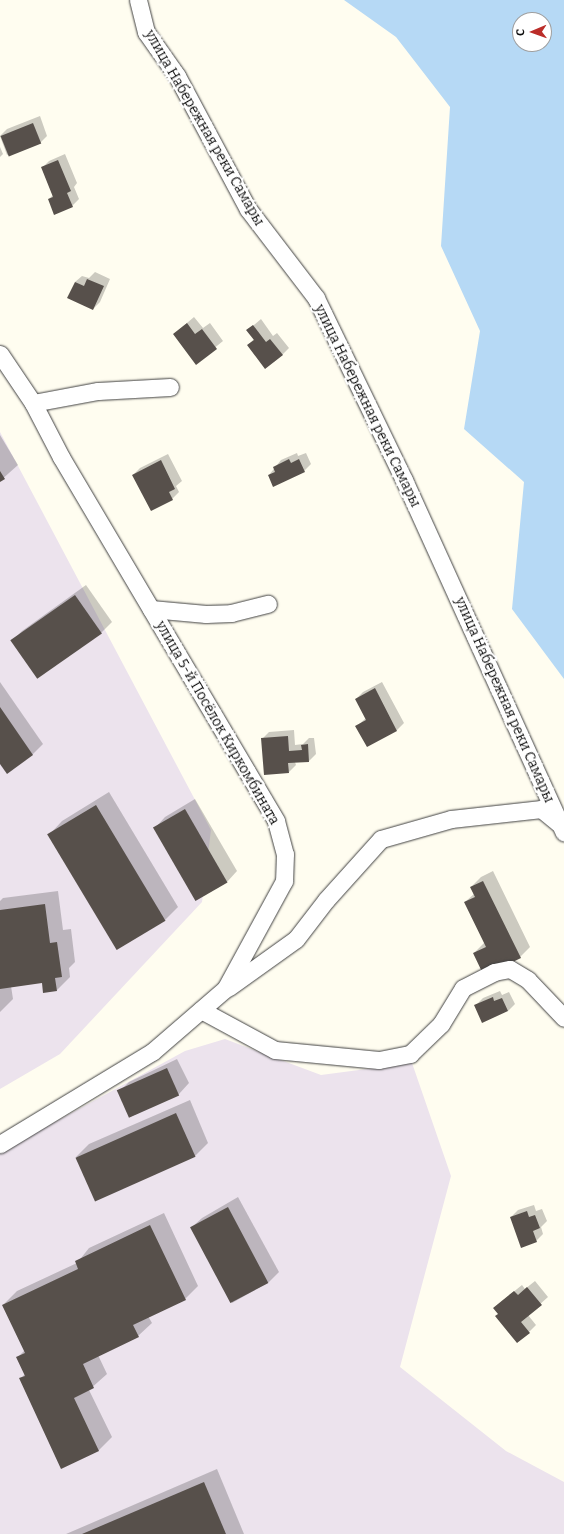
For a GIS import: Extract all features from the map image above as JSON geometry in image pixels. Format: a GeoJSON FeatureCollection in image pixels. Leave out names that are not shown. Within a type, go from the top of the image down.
{"type":"FeatureCollection","features":[{"type":"Feature","properties":{"kind":"street","name":"улица Набережная реки Самары"},"geometry":{"type":"LineString","coordinates":[[138,0],[146,32],[177,76],[248,209],[316,298],[404,480],[562,829]]}},
{"type":"Feature","properties":{"kind":"street","name":"улица 5-й Посёлок Киркомбината"},"geometry":{"type":"LineString","coordinates":[[0,354],[33,403],[61,457],[276,821],[285,854],[284,881],[225,989],[152,1052],[0,1144]]}},
{"type":"Feature","properties":{"kind":"street"},"geometry":{"type":"LineString","coordinates":[[33,403],[98,390],[170,387]]}},
{"type":"Feature","properties":{"kind":"street"},"geometry":{"type":"LineString","coordinates":[[151,609],[206,614],[231,613],[268,604]]}},
{"type":"Feature","properties":{"kind":"street"},"geometry":{"type":"LineString","coordinates":[[225,989],[296,939],[326,900],[381,839],[451,819],[540,809],[562,829]]}},
{"type":"Feature","properties":{"kind":"street"},"geometry":{"type":"LineString","coordinates":[[201,1010],[274,1050],[379,1060],[410,1054],[441,1024],[463,988],[494,972],[510,969],[528,980],[564,1018]]}},
{"type":"Feature","properties":{"kind":"shaded area"},"geometry":{"type":"Polygon","coordinates":[[[0,432],[211,830],[202,902],[60,1054],[0,1089],[0,432]]]}},
{"type":"Feature","properties":{"kind":"shaded area"},"geometry":{"type":"Polygon","coordinates":[[[225,1039],[321,1075],[412,1063],[451,1176],[400,1367],[506,1451],[564,1482],[564,1534],[0,1534],[0,1152],[185,1051],[225,1039]]]}},
{"type":"Feature","properties":{"kind":"water"},"geometry":{"type":"Polygon","coordinates":[[[344,0],[564,0],[564,679],[512,609],[524,482],[464,429],[480,331],[441,246],[450,107],[396,37],[344,0]]]}},
{"type":"Feature","properties":{"kind":"building"},"geometry":{"type":"Polygon","coordinates":[[[33,123],[41,143],[9,157],[1,136],[33,123]]]}},
{"type":"Feature","properties":{"kind":"building"},"geometry":{"type":"Polygon","coordinates":[[[58,160],[71,191],[67,193],[73,207],[54,215],[48,199],[53,197],[41,167],[58,160]]]}},
{"type":"Feature","properties":{"kind":"building"},"geometry":{"type":"Polygon","coordinates":[[[87,279],[104,286],[93,310],[67,298],[75,282],[84,286],[87,279]]]}},
{"type":"Feature","properties":{"kind":"building"},"geometry":{"type":"Polygon","coordinates":[[[187,323],[195,334],[202,329],[217,349],[196,365],[173,334],[187,323]]]}},
{"type":"Feature","properties":{"kind":"building"},"geometry":{"type":"Polygon","coordinates":[[[253,325],[266,342],[270,339],[283,355],[265,369],[247,345],[254,340],[246,330],[253,325]]]}},
{"type":"Feature","properties":{"kind":"building"},"geometry":{"type":"Polygon","coordinates":[[[289,459],[291,463],[299,459],[305,472],[273,487],[268,475],[275,472],[273,467],[289,459]]]}},
{"type":"Feature","properties":{"kind":"building"},"geometry":{"type":"Polygon","coordinates":[[[161,460],[175,489],[169,492],[173,500],[151,511],[132,475],[161,460]]]}},
{"type":"Feature","properties":{"kind":"building"},"geometry":{"type":"Polygon","coordinates":[[[0,471],[5,479],[0,482],[0,471]]]}},
{"type":"Feature","properties":{"kind":"building"},"geometry":{"type":"Polygon","coordinates":[[[75,595],[102,634],[37,679],[10,640],[75,595]]]}},
{"type":"Feature","properties":{"kind":"building"},"geometry":{"type":"Polygon","coordinates":[[[375,688],[397,731],[367,747],[355,726],[366,720],[355,699],[375,688]]]}},
{"type":"Feature","properties":{"kind":"building"},"geometry":{"type":"Polygon","coordinates":[[[0,707],[33,755],[7,774],[0,764],[0,707]]]}},
{"type":"Feature","properties":{"kind":"building"},"geometry":{"type":"Polygon","coordinates":[[[288,736],[289,751],[302,750],[301,745],[308,744],[309,762],[288,763],[289,773],[264,775],[261,738],[288,736]]]}},
{"type":"Feature","properties":{"kind":"building"},"geometry":{"type":"Polygon","coordinates":[[[96,805],[166,921],[117,950],[47,834],[96,805]]]}},
{"type":"Feature","properties":{"kind":"building"},"geometry":{"type":"Polygon","coordinates":[[[185,809],[228,883],[195,901],[153,828],[185,809]]]}},
{"type":"Feature","properties":{"kind":"building"},"geometry":{"type":"Polygon","coordinates":[[[483,881],[521,958],[484,976],[473,953],[486,947],[464,902],[475,897],[470,887],[483,881]]]}},
{"type":"Feature","properties":{"kind":"building"},"geometry":{"type":"Polygon","coordinates":[[[45,904],[50,943],[57,942],[62,977],[55,978],[57,991],[43,993],[42,983],[0,989],[0,910],[45,904]]]}},
{"type":"Feature","properties":{"kind":"building"},"geometry":{"type":"Polygon","coordinates":[[[493,997],[494,1001],[502,998],[508,1011],[482,1023],[474,1005],[493,997]]]}},
{"type":"Feature","properties":{"kind":"building"},"geometry":{"type":"Polygon","coordinates":[[[167,1068],[179,1095],[129,1118],[117,1090],[167,1068]]]}},
{"type":"Feature","properties":{"kind":"building"},"geometry":{"type":"Polygon","coordinates":[[[176,1113],[196,1157],[95,1202],[76,1158],[176,1113]]]}},
{"type":"Feature","properties":{"kind":"building"},"geometry":{"type":"Polygon","coordinates":[[[228,1207],[268,1283],[230,1303],[190,1227],[228,1207]]]}},
{"type":"Feature","properties":{"kind":"building"},"geometry":{"type":"Polygon","coordinates":[[[527,1211],[529,1217],[535,1215],[540,1228],[533,1231],[537,1242],[521,1248],[510,1217],[527,1211]]]}},
{"type":"Feature","properties":{"kind":"building"},"geometry":{"type":"Polygon","coordinates":[[[150,1225],[186,1300],[133,1325],[139,1337],[83,1364],[94,1388],[74,1398],[99,1451],[61,1469],[19,1378],[25,1376],[16,1357],[25,1353],[2,1305],[78,1269],[75,1261],[150,1225]]]}},
{"type":"Feature","properties":{"kind":"building"},"geometry":{"type":"Polygon","coordinates":[[[527,1287],[542,1305],[521,1322],[530,1333],[517,1343],[495,1316],[498,1314],[493,1308],[514,1291],[518,1295],[527,1287]]]}},
{"type":"Feature","properties":{"kind":"building"},"geometry":{"type":"Polygon","coordinates":[[[204,1482],[226,1534],[82,1534],[204,1482]]]}}]}
